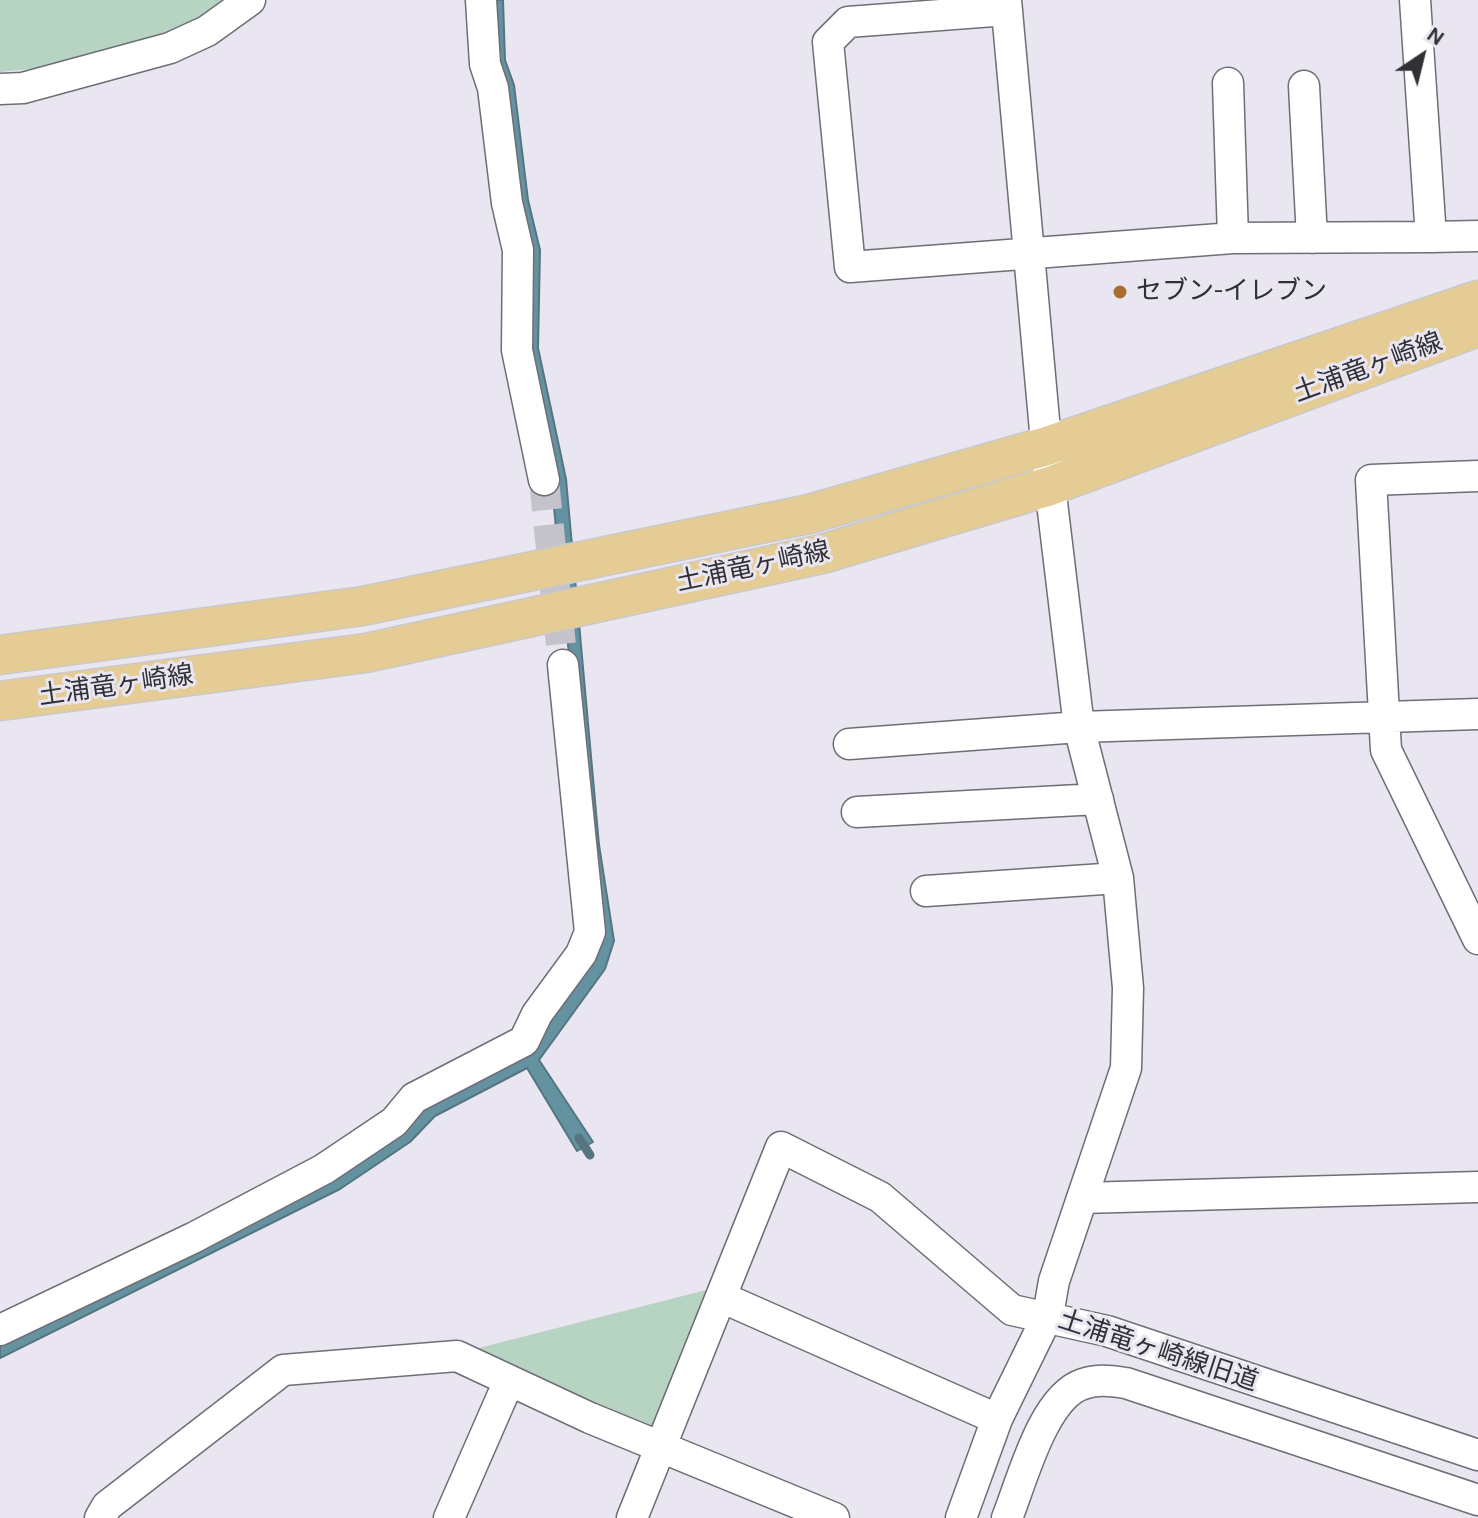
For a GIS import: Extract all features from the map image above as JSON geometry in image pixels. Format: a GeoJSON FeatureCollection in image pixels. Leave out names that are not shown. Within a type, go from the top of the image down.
{"type":"FeatureCollection","features":[{"type":"Feature","properties":{"kind":"main road","name":"土浦竜ヶ崎線"},"geometry":{"type":"LineString","coordinates":[[0,655],[363,606],[556,569],[809,514],[1047,446],[1478,300]]}},
{"type":"Feature","properties":{"kind":"main road","name":"土浦竜ヶ崎線"},"geometry":{"type":"LineString","coordinates":[[0,701],[366,653],[822,554],[1050,486],[1478,327]]}},
{"type":"Feature","properties":{"kind":"street"},"geometry":{"type":"LineString","coordinates":[[0,89],[23,88],[170,48],[207,31],[250,0]]}},
{"type":"Feature","properties":{"kind":"street"},"geometry":{"type":"LineString","coordinates":[[481,0],[485,64],[493,88],[507,203],[518,250],[517,350],[544,480]]}},
{"type":"Feature","properties":{"kind":"street"},"geometry":{"type":"LineString","coordinates":[[1415,0],[1431,237]]}},
{"type":"Feature","properties":{"kind":"street"},"geometry":{"type":"LineString","coordinates":[[632,1518],[781,1147],[880,1197],[1012,1310],[1048,1315],[1054,1281],[1126,1068],[1128,988],[1118,878],[1079,727],[1050,486],[1030,254],[1006,5],[848,22],[828,42],[850,267],[1030,254],[1233,238],[1478,236]]}},
{"type":"Feature","properties":{"kind":"street"},"geometry":{"type":"LineString","coordinates":[[1228,83],[1233,238]]}},
{"type":"Feature","properties":{"kind":"street"},"geometry":{"type":"LineString","coordinates":[[1304,86],[1312,238]]}},
{"type":"Feature","properties":{"kind":"street"},"geometry":{"type":"LineString","coordinates":[[1478,476],[1371,480],[1386,750],[1478,939]]}},
{"type":"Feature","properties":{"kind":"street"},"geometry":{"type":"LineString","coordinates":[[0,1330],[193,1238],[324,1169],[394,1122],[414,1098],[524,1041],[537,1014],[581,954],[590,932],[563,665]]}},
{"type":"Feature","properties":{"kind":"street"},"geometry":{"type":"LineString","coordinates":[[849,744],[1079,727],[1478,714]]}},
{"type":"Feature","properties":{"kind":"street"},"geometry":{"type":"LineString","coordinates":[[857,812],[1098,799]]}},
{"type":"Feature","properties":{"kind":"street"},"geometry":{"type":"LineString","coordinates":[[926,891],[1118,878]]}},
{"type":"Feature","properties":{"kind":"street"},"geometry":{"type":"LineString","coordinates":[[1082,1198],[1478,1187]]}},
{"type":"Feature","properties":{"kind":"street"},"geometry":{"type":"LineString","coordinates":[[721,1297],[997,1419]]}},
{"type":"Feature","properties":{"kind":"street","name":"土浦竜ヶ崎線旧道"},"geometry":{"type":"LineString","coordinates":[[961,1518],[997,1419],[1048,1315],[1107,1331],[1478,1455]]}},
{"type":"Feature","properties":{"kind":"street"},"geometry":{"type":"LineString","coordinates":[[114,1514],[283,1370],[457,1356],[508,1383],[834,1518]]}},
{"type":"Feature","properties":{"kind":"street"},"geometry":{"type":"LineString","coordinates":[[1007,1518],[1046,1420],[1062,1397],[1080,1384],[1101,1380],[1126,1383],[1478,1500]]}},
{"type":"Feature","properties":{"kind":"street"},"geometry":{"type":"LineString","coordinates":[[449,1518],[508,1383]]}},
{"type":"Feature","properties":{"kind":"green space"},"geometry":{"type":"Polygon","coordinates":[[[0,0],[226,0],[174,38],[90,63],[0,72],[0,0]]]}},
{"type":"Feature","properties":{"kind":"green space"},"geometry":{"type":"Polygon","coordinates":[[[706,1290],[655,1435],[463,1352],[706,1290]]]}},
{"type":"Feature","properties":{"kind":"water"},"geometry":{"type":"Polygon","coordinates":[[[488,0],[503,0],[505,60],[514,85],[528,200],[540,250],[538,348],[566,479],[599,845],[614,941],[605,969],[539,1060],[593,1142],[577,1151],[527,1068],[435,1116],[410,1142],[340,1189],[0,1358],[0,1339],[420,1105],[527,1050],[588,959],[570,664],[551,479],[525,349],[488,0]]]}},
{"type":"Feature","properties":{"kind":"waterway"},"geometry":{"type":"LineString","coordinates":[[579,1138],[590,1155]]}},
{"type":"Feature","properties":{"kind":"tunnel"},"geometry":{"type":"LineString","coordinates":[[544,480],[563,665]]}},
{"type":"Feature","properties":{"kind":"place","name":"セブン-イレブン"},"geometry":{"type":"Point","coordinates":[1120,292]}}]}
